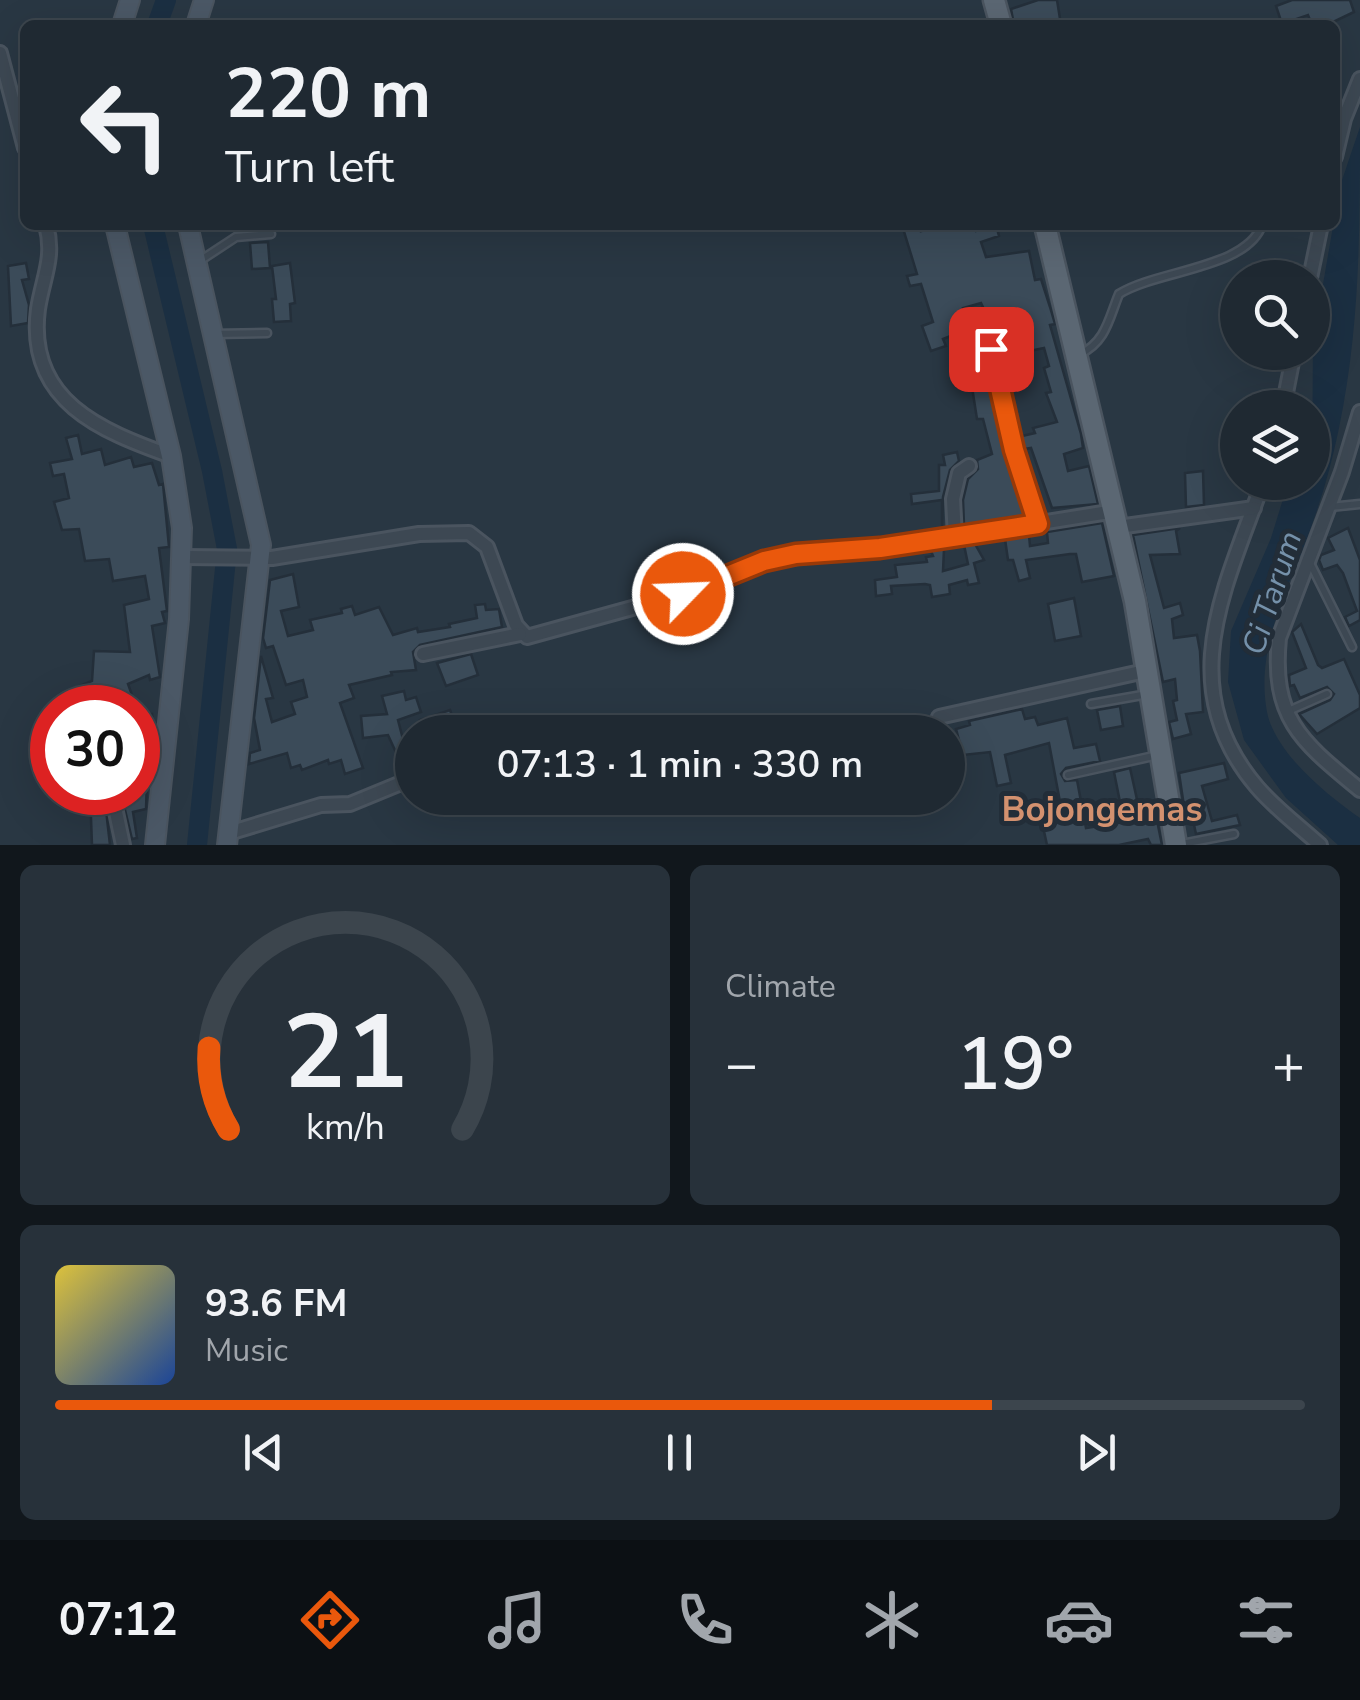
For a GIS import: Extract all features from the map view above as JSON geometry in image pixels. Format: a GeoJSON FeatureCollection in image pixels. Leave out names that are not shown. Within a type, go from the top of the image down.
{"type":"FeatureCollection","features":[{"type":"Feature","properties":{"kind":"main road"},"geometry":{"type":"LineString","coordinates":[[1046,230],[1117,519],[1176,845]]}},
{"type":"Feature","properties":{"kind":"street"},"geometry":{"type":"LineString","coordinates":[[0,53],[20,129]]}},
{"type":"Feature","properties":{"kind":"street"},"geometry":{"type":"LineString","coordinates":[[1340,136],[1360,79]]}},
{"type":"Feature","properties":{"kind":"street"},"geometry":{"type":"LineString","coordinates":[[47,230],[51,261],[38,308],[38,331],[46,368],[62,396],[85,420],[110,434],[171,456]]}},
{"type":"Feature","properties":{"kind":"street"},"geometry":{"type":"LineString","coordinates":[[115,230],[171,456],[188,556],[156,845]]}},
{"type":"Feature","properties":{"kind":"street"},"geometry":{"type":"LineString","coordinates":[[189,230],[252,495],[258,558],[228,839],[321,805],[350,804],[395,786]]}},
{"type":"Feature","properties":{"kind":"street"},"geometry":{"type":"LineString","coordinates":[[1314,260],[1320,230]]}},
{"type":"Feature","properties":{"kind":"street"},"geometry":{"type":"LineString","coordinates":[[982,323],[999,374],[1014,450],[1038,524]]}},
{"type":"Feature","properties":{"kind":"street"},"geometry":{"type":"LineString","coordinates":[[1360,412],[1279,638],[1276,666],[1285,712],[1298,734],[1360,790]]}},
{"type":"Feature","properties":{"kind":"street"},"geometry":{"type":"LineString","coordinates":[[956,537],[953,499],[959,473],[969,466]]}},
{"type":"Feature","properties":{"kind":"street"},"geometry":{"type":"LineString","coordinates":[[1257,500],[1211,638],[1216,712],[1224,734],[1258,789],[1320,845]]}},
{"type":"Feature","properties":{"kind":"street"},"geometry":{"type":"LineString","coordinates":[[423,654],[520,634],[540,636],[683,594],[764,561],[1038,524],[1254,508]]}},
{"type":"Feature","properties":{"kind":"street"},"geometry":{"type":"LineString","coordinates":[[188,556],[258,558],[419,534],[470,533],[487,548],[520,634]]}},
{"type":"Feature","properties":{"kind":"street"},"geometry":{"type":"LineString","coordinates":[[948,715],[1145,671]]}},
{"type":"Feature","properties":{"kind":"street"},"geometry":{"type":"LineString","coordinates":[[117,815],[123,845]]}},
{"type":"Feature","properties":{"kind":"lane"},"geometry":{"type":"LineString","coordinates":[[1075,356],[1095,346],[1107,328],[1119,294],[1144,281],[1237,252],[1254,240],[1259,230]]}},
{"type":"Feature","properties":{"kind":"lane"},"geometry":{"type":"LineString","coordinates":[[197,263],[236,236],[271,234]]}},
{"type":"Feature","properties":{"kind":"lane"},"geometry":{"type":"LineString","coordinates":[[213,334],[267,332]]}},
{"type":"Feature","properties":{"kind":"lane"},"geometry":{"type":"LineString","coordinates":[[1328,508],[1360,504]]}},
{"type":"Feature","properties":{"kind":"lane"},"geometry":{"type":"LineString","coordinates":[[1308,560],[1352,647]]}},
{"type":"Feature","properties":{"kind":"lane"},"geometry":{"type":"LineString","coordinates":[[1091,704],[1148,694]]}},
{"type":"Feature","properties":{"kind":"lane"},"geometry":{"type":"LineString","coordinates":[[1285,712],[1327,694]]}},
{"type":"Feature","properties":{"kind":"lane"},"geometry":{"type":"LineString","coordinates":[[1068,775],[1158,755]]}},
{"type":"Feature","properties":{"kind":"lane"},"geometry":{"type":"LineString","coordinates":[[1176,845],[1234,834]]}},
{"type":"Feature","properties":{"kind":"water"},"geometry":{"type":"Polygon","coordinates":[[[1360,127],[1357,278],[1351,352],[1330,465],[1330,390],[1313,390],[1313,370],[1330,370],[1327,260],[1332,230],[1340,230],[1340,186],[1360,127]]]}},
{"type":"Feature","properties":{"kind":"water","name":"Ci Tarum"},"geometry":{"type":"Polygon","coordinates":[[[1283,500],[1320,500],[1278,611],[1264,686],[1267,712],[1280,743],[1318,785],[1360,818],[1360,845],[1338,845],[1286,798],[1244,740],[1228,682],[1231,631],[1271,538],[1283,500]]]}},
{"type":"Feature","properties":{"kind":"building"},"geometry":{"type":"Polygon","coordinates":[[[1038,0],[1057,0],[1060,20],[1013,20],[1011,9],[1038,0]]]}},
{"type":"Feature","properties":{"kind":"building"},"geometry":{"type":"Polygon","coordinates":[[[1292,0],[1350,0],[1354,12],[1337,20],[1310,20],[1308,15],[1281,20],[1276,6],[1292,0]]]}},
{"type":"Feature","properties":{"kind":"building"},"geometry":{"type":"Polygon","coordinates":[[[904,230],[997,230],[999,236],[981,242],[986,257],[1029,251],[1035,280],[1041,279],[1055,324],[1050,325],[1081,434],[1083,448],[1064,454],[1068,471],[1089,466],[1098,504],[1052,508],[1031,448],[1024,449],[1022,436],[1035,433],[1033,428],[1057,422],[1046,393],[1051,392],[1044,368],[1049,366],[1044,348],[1025,352],[1029,366],[1017,369],[1013,342],[1020,341],[1016,322],[995,328],[998,339],[981,303],[963,308],[989,377],[1004,453],[1025,515],[964,525],[963,500],[968,479],[978,469],[977,460],[992,454],[983,419],[977,419],[972,387],[968,388],[965,374],[975,371],[961,332],[943,339],[946,346],[931,351],[922,326],[933,322],[921,284],[910,286],[907,276],[917,274],[904,230]]]}},
{"type":"Feature","properties":{"kind":"building"},"geometry":{"type":"Polygon","coordinates":[[[268,242],[270,268],[252,269],[250,243],[268,242]]]}},
{"type":"Feature","properties":{"kind":"building"},"geometry":{"type":"Polygon","coordinates":[[[26,263],[29,279],[22,280],[29,305],[28,323],[11,326],[8,266],[26,263]]]}},
{"type":"Feature","properties":{"kind":"building"},"geometry":{"type":"Polygon","coordinates":[[[290,263],[295,303],[290,304],[291,321],[274,322],[272,266],[290,263]]]}},
{"type":"Feature","properties":{"kind":"building"},"geometry":{"type":"Polygon","coordinates":[[[78,435],[82,454],[101,449],[105,465],[131,457],[134,467],[152,463],[159,485],[163,484],[169,547],[159,548],[167,611],[162,612],[165,623],[152,626],[160,677],[150,680],[149,675],[128,685],[82,685],[92,681],[94,651],[130,652],[124,605],[149,599],[145,576],[113,581],[109,559],[85,561],[79,529],[62,530],[54,502],[69,498],[64,474],[53,476],[50,463],[72,459],[66,438],[78,435]]]}},
{"type":"Feature","properties":{"kind":"building"},"geometry":{"type":"Polygon","coordinates":[[[957,452],[959,461],[950,470],[943,497],[942,529],[942,500],[912,504],[911,494],[939,491],[939,465],[945,465],[943,455],[957,452]]]}},
{"type":"Feature","properties":{"kind":"building"},"geometry":{"type":"Polygon","coordinates":[[[1203,471],[1204,505],[1186,507],[1185,473],[1203,471]]]}},
{"type":"Feature","properties":{"kind":"building"},"geometry":{"type":"Polygon","coordinates":[[[1102,523],[1114,576],[1082,582],[1076,554],[1070,554],[1026,560],[1030,578],[1019,581],[1013,560],[1008,560],[1005,539],[1029,535],[1030,546],[1048,543],[1047,532],[1102,523]]]}},
{"type":"Feature","properties":{"kind":"building"},"geometry":{"type":"Polygon","coordinates":[[[1180,528],[1176,531],[1180,554],[1150,555],[1164,608],[1180,603],[1183,615],[1172,619],[1174,638],[1197,635],[1203,712],[1186,714],[1191,734],[1173,739],[1169,722],[1177,720],[1173,701],[1177,700],[1175,679],[1163,682],[1133,535],[1180,528]]]}},
{"type":"Feature","properties":{"kind":"building"},"geometry":{"type":"Polygon","coordinates":[[[1348,528],[1360,560],[1360,620],[1349,626],[1345,617],[1357,611],[1343,573],[1337,565],[1323,570],[1319,560],[1321,555],[1334,550],[1328,538],[1348,528]]]}},
{"type":"Feature","properties":{"kind":"building"},"geometry":{"type":"Polygon","coordinates":[[[975,544],[984,560],[974,563],[979,583],[968,585],[967,580],[949,585],[950,594],[932,597],[930,585],[891,586],[892,594],[876,596],[875,580],[897,577],[895,565],[927,562],[926,557],[933,556],[931,551],[944,549],[943,571],[968,564],[964,545],[975,544]]]}},
{"type":"Feature","properties":{"kind":"building"},"geometry":{"type":"Polygon","coordinates":[[[293,574],[299,607],[281,611],[288,636],[313,630],[310,620],[342,613],[341,609],[352,606],[355,615],[379,607],[393,635],[417,628],[418,632],[450,627],[449,624],[477,618],[475,605],[485,604],[486,610],[499,609],[502,627],[420,645],[413,652],[416,670],[391,672],[392,675],[349,685],[354,698],[340,703],[363,768],[345,774],[341,760],[329,764],[328,760],[302,770],[300,765],[291,768],[287,753],[249,764],[250,753],[260,750],[254,718],[261,656],[273,698],[266,699],[272,722],[295,714],[291,702],[307,697],[303,680],[286,685],[273,646],[266,648],[263,638],[270,580],[293,574]]]}},
{"type":"Feature","properties":{"kind":"building"},"geometry":{"type":"Polygon","coordinates":[[[1074,598],[1081,636],[1055,641],[1048,604],[1074,598]]]}},
{"type":"Feature","properties":{"kind":"building"},"geometry":{"type":"Polygon","coordinates":[[[1301,624],[1318,665],[1322,668],[1344,659],[1360,695],[1360,708],[1317,734],[1299,714],[1330,700],[1334,694],[1327,687],[1300,698],[1294,685],[1290,686],[1289,675],[1306,668],[1292,632],[1301,624]]]}},
{"type":"Feature","properties":{"kind":"building"},"geometry":{"type":"Polygon","coordinates":[[[471,654],[478,675],[446,686],[437,663],[471,654]]]}},
{"type":"Feature","properties":{"kind":"building"},"geometry":{"type":"Polygon","coordinates":[[[404,691],[406,700],[416,697],[421,712],[395,715],[395,750],[388,735],[363,738],[361,716],[387,714],[382,696],[404,691]]]}},
{"type":"Feature","properties":{"kind":"building"},"geometry":{"type":"Polygon","coordinates":[[[1120,706],[1123,726],[1101,730],[1097,710],[1120,706]]]}},
{"type":"Feature","properties":{"kind":"building"},"geometry":{"type":"Polygon","coordinates":[[[1022,709],[1025,719],[1035,717],[1038,725],[1067,718],[1074,748],[1096,744],[1100,761],[1066,768],[1061,774],[1065,781],[1077,780],[1086,828],[1124,822],[1114,772],[1130,768],[1138,804],[1153,801],[1162,845],[1151,845],[1148,839],[1119,845],[1047,845],[1042,822],[1063,818],[1049,743],[1005,755],[1011,783],[997,786],[990,752],[965,755],[965,726],[970,725],[969,721],[1022,709]]]}},
{"type":"Feature","properties":{"kind":"building"},"geometry":{"type":"Polygon","coordinates":[[[1224,763],[1228,779],[1202,786],[1212,821],[1237,815],[1240,825],[1196,834],[1191,811],[1185,813],[1179,773],[1224,763]]]}},
{"type":"Feature","properties":{"kind":"building"},"geometry":{"type":"Polygon","coordinates":[[[91,815],[107,815],[110,845],[92,845],[91,815]]]}},
{"type":"Feature","properties":{"kind":"building"},"geometry":{"type":"Polygon","coordinates":[[[126,815],[133,815],[137,838],[132,839],[126,815]]]}},
{"type":"Feature","properties":{"kind":"waterway"},"geometry":{"type":"LineString","coordinates":[[159,20],[166,0]]}},
{"type":"Feature","properties":{"kind":"waterway"},"geometry":{"type":"LineString","coordinates":[[154,230],[227,549],[197,845]]}},
{"type":"Feature","properties":{"kind":"district","name":"Bojongemas"},"geometry":{"type":"Point","coordinates":[1102,809]}},
{"type":"Feature","properties":{"kind":"route"},"geometry":{"type":"LineString","coordinates":[[683,594],[764,561],[796,554],[880,548],[1038,524],[1010,436],[991,349]]}}]}
